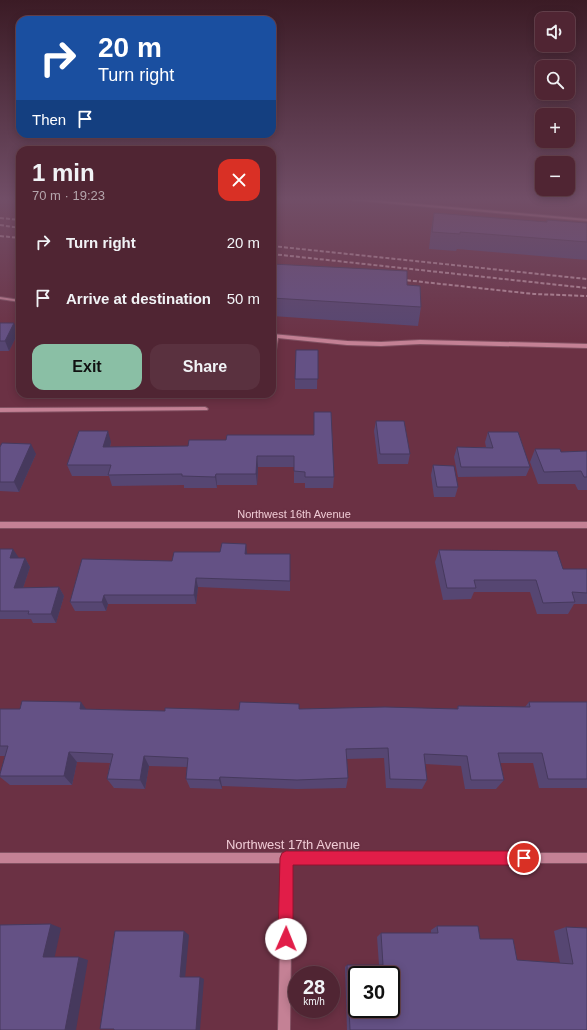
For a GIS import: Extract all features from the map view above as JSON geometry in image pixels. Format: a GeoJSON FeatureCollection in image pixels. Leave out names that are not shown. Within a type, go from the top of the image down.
{"type":"FeatureCollection","features":[{"type":"Feature","properties":{"kind":"street"},"geometry":{"type":"LineString","coordinates":[[0,298],[16,300]]}},
{"type":"Feature","properties":{"kind":"street"},"geometry":{"type":"LineString","coordinates":[[276,336],[375,344],[420,342],[587,346]]}},
{"type":"Feature","properties":{"kind":"street"},"geometry":{"type":"LineString","coordinates":[[0,410],[205,409]]}},
{"type":"Feature","properties":{"kind":"street","name":"Northwest 16th Avenue"},"geometry":{"type":"LineString","coordinates":[[0,525],[587,525]]}},
{"type":"Feature","properties":{"kind":"street","name":"Northwest 17th Avenue"},"geometry":{"type":"LineString","coordinates":[[0,858],[587,858]]}},
{"type":"Feature","properties":{"kind":"street"},"geometry":{"type":"LineString","coordinates":[[284,1030],[286,858]]}},
{"type":"Feature","properties":{"kind":"building"},"geometry":{"type":"Polygon","coordinates":[[[276,264],[407,271],[407,285],[420,286],[421,307],[276,298],[276,264]]]}},
{"type":"Feature","properties":{"kind":"building"},"geometry":{"type":"Polygon","coordinates":[[[0,323],[14,323],[5,341],[0,341],[0,323]]]}},
{"type":"Feature","properties":{"kind":"building"},"geometry":{"type":"Polygon","coordinates":[[[296,350],[318,350],[318,379],[295,379],[296,350]]]}},
{"type":"Feature","properties":{"kind":"building"},"geometry":{"type":"Polygon","coordinates":[[[314,412],[331,412],[334,477],[305,477],[305,472],[294,471],[294,456],[257,456],[256,474],[216,474],[215,477],[182,476],[182,474],[108,475],[111,465],[67,465],[79,431],[108,431],[103,447],[188,446],[189,440],[226,440],[227,435],[314,435],[314,412]]]}},
{"type":"Feature","properties":{"kind":"building"},"geometry":{"type":"Polygon","coordinates":[[[376,421],[404,421],[410,454],[380,454],[376,421]]]}},
{"type":"Feature","properties":{"kind":"building"},"geometry":{"type":"Polygon","coordinates":[[[488,432],[518,432],[530,467],[461,467],[457,447],[493,448],[488,432]]]}},
{"type":"Feature","properties":{"kind":"building"},"geometry":{"type":"Polygon","coordinates":[[[2,443],[31,444],[14,482],[0,482],[0,447],[2,443]]]}},
{"type":"Feature","properties":{"kind":"building"},"geometry":{"type":"Polygon","coordinates":[[[535,449],[560,449],[561,452],[587,451],[587,477],[584,477],[581,471],[544,472],[535,449]]]}},
{"type":"Feature","properties":{"kind":"building"},"geometry":{"type":"Polygon","coordinates":[[[433,465],[454,466],[458,487],[437,487],[433,465]]]}},
{"type":"Feature","properties":{"kind":"building"},"geometry":{"type":"Polygon","coordinates":[[[222,543],[246,544],[245,554],[290,554],[290,581],[196,578],[194,595],[104,595],[102,602],[70,602],[82,559],[172,561],[174,552],[220,552],[222,543]]]}},
{"type":"Feature","properties":{"kind":"building"},"geometry":{"type":"Polygon","coordinates":[[[0,549],[13,549],[10,558],[25,558],[14,588],[59,587],[51,614],[28,614],[29,611],[0,611],[0,549]]]}},
{"type":"Feature","properties":{"kind":"building"},"geometry":{"type":"Polygon","coordinates":[[[439,550],[557,551],[563,569],[587,569],[587,593],[572,592],[575,602],[543,603],[536,580],[474,580],[476,588],[447,588],[439,550]]]}},
{"type":"Feature","properties":{"kind":"building"},"geometry":{"type":"Polygon","coordinates":[[[22,701],[81,702],[80,709],[165,711],[165,708],[239,710],[240,702],[299,704],[299,709],[385,707],[458,709],[458,706],[530,707],[529,702],[587,702],[587,779],[548,779],[542,753],[498,753],[504,780],[471,780],[467,756],[424,754],[427,780],[390,779],[388,748],[346,749],[348,778],[297,780],[220,777],[219,780],[186,779],[188,758],[144,756],[140,780],[107,779],[113,754],[69,752],[64,776],[0,776],[8,746],[0,746],[0,709],[20,709],[22,701]]]}},
{"type":"Feature","properties":{"kind":"building"},"geometry":{"type":"Polygon","coordinates":[[[51,924],[43,957],[79,957],[65,1030],[0,1030],[0,925],[51,924]]]}},
{"type":"Feature","properties":{"kind":"building"},"geometry":{"type":"Polygon","coordinates":[[[437,926],[478,926],[480,939],[513,939],[517,960],[573,964],[566,927],[587,928],[587,1030],[350,1030],[349,1018],[400,1018],[400,966],[348,966],[348,987],[347,965],[383,965],[381,933],[438,933],[437,926]]]}},
{"type":"Feature","properties":{"kind":"building"},"geometry":{"type":"Polygon","coordinates":[[[115,931],[184,931],[180,977],[200,977],[196,1030],[100,1029],[115,931]]]}},
{"type":"Feature","properties":{"kind":"railway"},"geometry":{"type":"LineString","coordinates":[[282,247],[587,279]]}},
{"type":"Feature","properties":{"kind":"railway"},"geometry":{"type":"LineString","coordinates":[[276,254],[587,288]]}},
{"type":"Feature","properties":{"kind":"railway"},"geometry":{"type":"LineString","coordinates":[[395,279],[534,294],[587,296]]}},
{"type":"Feature","properties":{"kind":"route"},"geometry":{"type":"LineString","coordinates":[[286,939],[286,858],[524,858]]}}]}
